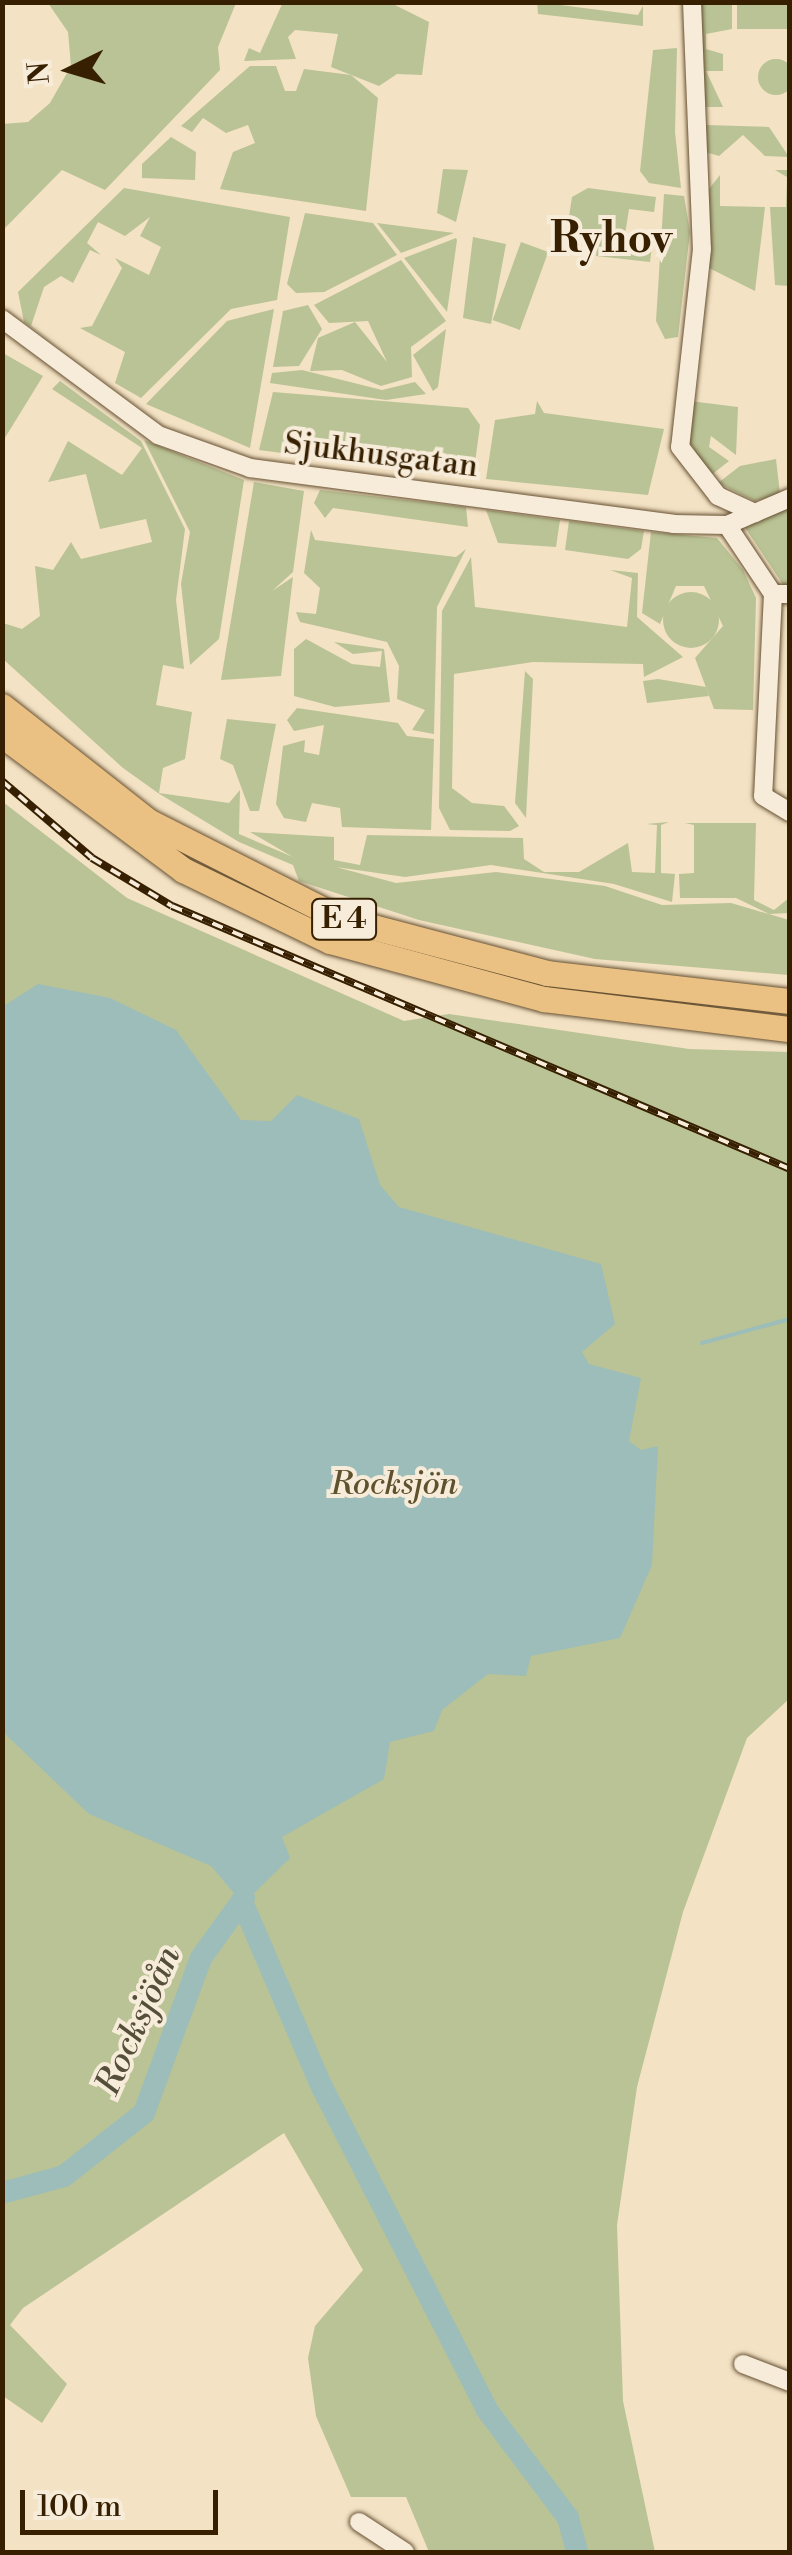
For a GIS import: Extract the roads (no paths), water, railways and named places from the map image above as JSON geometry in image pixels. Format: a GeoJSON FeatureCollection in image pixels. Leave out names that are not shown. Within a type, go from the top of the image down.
{"type":"FeatureCollection","features":[{"type":"Feature","properties":{"kind":"highway","name":"E 4"},"geometry":{"type":"LineString","coordinates":[[2,706],[148,822],[340,918],[547,973],[790,1001]]}},
{"type":"Feature","properties":{"kind":"highway","name":"E 4"},"geometry":{"type":"LineString","coordinates":[[2,736],[168,862],[330,942],[544,999],[790,1029]]}},
{"type":"Feature","properties":{"kind":"street"},"geometry":{"type":"LineString","coordinates":[[692,2],[702,248],[680,447],[718,496],[755,513]]}},
{"type":"Feature","properties":{"kind":"street","name":"Sjukhusgatan"},"geometry":{"type":"LineString","coordinates":[[2,319],[106,403],[210,458],[727,525]]}},
{"type":"Feature","properties":{"kind":"street"},"geometry":{"type":"LineString","coordinates":[[790,498],[727,525],[781,594],[763,796],[790,812]]}},
{"type":"Feature","properties":{"kind":"street"},"geometry":{"type":"LineString","coordinates":[[742,2364],[790,2382]]}},
{"type":"Feature","properties":{"kind":"street"},"geometry":{"type":"LineString","coordinates":[[359,2522],[405,2552]]}},
{"type":"Feature","properties":{"kind":"water","name":"Rocksjön"},"geometry":{"type":"Polygon","coordinates":[[[38,984],[110,998],[176,1030],[241,1120],[271,1121],[297,1095],[359,1119],[380,1185],[399,1207],[601,1264],[615,1324],[582,1352],[589,1364],[641,1378],[629,1441],[641,1450],[658,1446],[652,1565],[620,1638],[531,1656],[526,1676],[488,1674],[442,1710],[434,1731],[390,1742],[384,1779],[282,1837],[290,1858],[243,1904],[211,1866],[89,1814],[3,1732],[2,1007],[38,984]]]}},
{"type":"Feature","properties":{"kind":"waterway"},"geometry":{"type":"LineString","coordinates":[[702,1343],[790,1319]]}},
{"type":"Feature","properties":{"kind":"waterway","name":"Rocksjöån"},"geometry":{"type":"LineString","coordinates":[[2,2193],[64,2176],[144,2113],[201,1958],[244,1898]]}},
{"type":"Feature","properties":{"kind":"waterway"},"geometry":{"type":"LineString","coordinates":[[243,1904],[322,2087],[487,2410],[568,2518],[577,2552]]}},
{"type":"Feature","properties":{"kind":"railway"},"geometry":{"type":"LineString","coordinates":[[2,781],[92,858],[172,906],[790,1169]]}},
{"type":"Feature","properties":{"kind":"district","name":"Ryhov"},"geometry":{"type":"Point","coordinates":[611,240]}}]}
